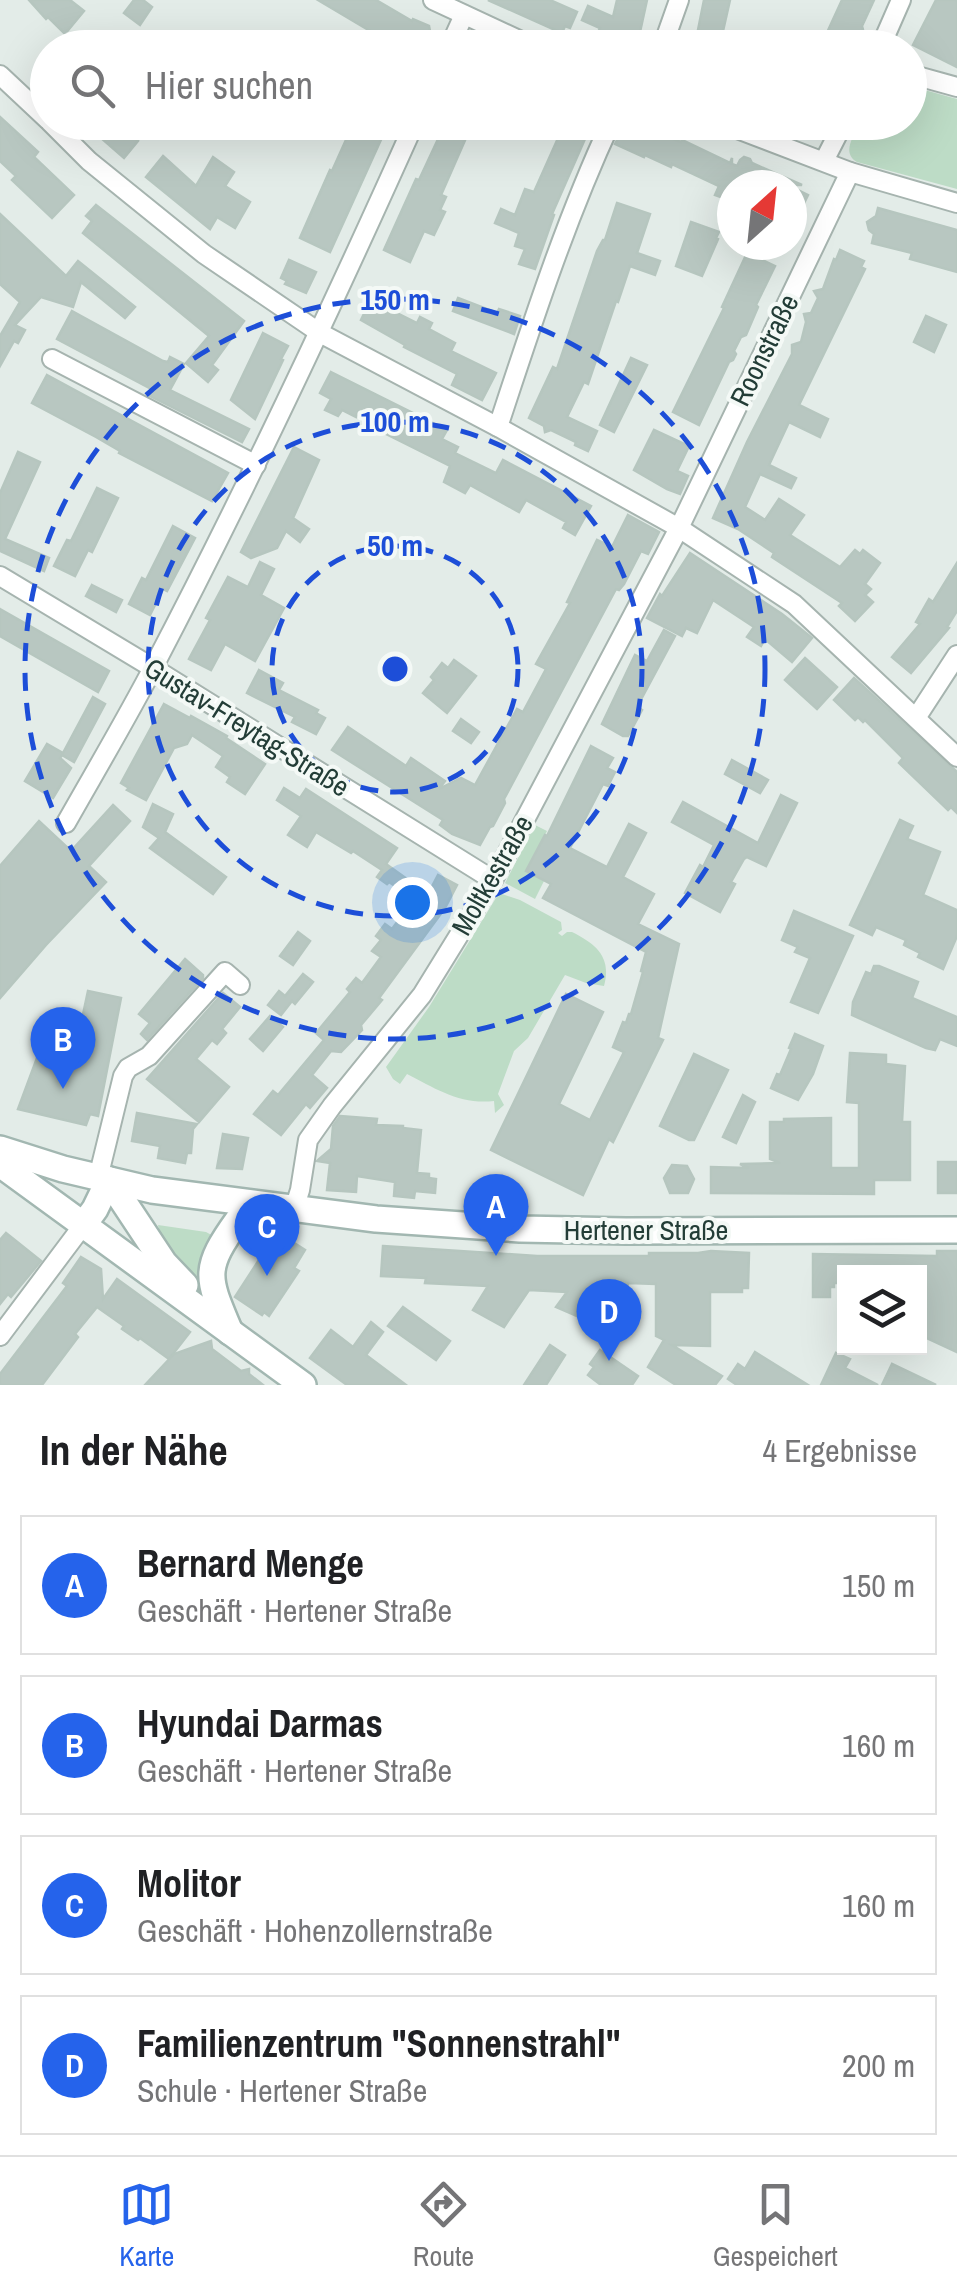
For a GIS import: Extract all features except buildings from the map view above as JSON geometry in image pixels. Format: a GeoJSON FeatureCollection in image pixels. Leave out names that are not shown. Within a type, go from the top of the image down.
{"type":"FeatureCollection","features":[{"type":"Feature","properties":{"kind":"main road","name":"Hertener Straße"},"geometry":{"type":"LineString","coordinates":[[0,1149],[152,1190],[376,1220],[626,1231],[957,1230]]}},
{"type":"Feature","properties":{"kind":"main road"},"geometry":{"type":"LineString","coordinates":[[0,1164],[303,1385]]}},
{"type":"Feature","properties":{"kind":"main road"},"geometry":{"type":"LineString","coordinates":[[104,1179],[164,1263],[230,1332]]}},
{"type":"Feature","properties":{"kind":"main road"},"geometry":{"type":"LineString","coordinates":[[84,1224],[95,1210],[104,1179]]}},
{"type":"Feature","properties":{"kind":"main road"},"geometry":{"type":"LineString","coordinates":[[230,1332],[210,1283],[214,1259],[238,1220],[264,1211],[294,1209]]}},
{"type":"Feature","properties":{"kind":"street"},"geometry":{"type":"LineString","coordinates":[[668,30],[679,0]]}},
{"type":"Feature","properties":{"kind":"street"},"geometry":{"type":"LineString","coordinates":[[888,30],[901,0]]}},
{"type":"Feature","properties":{"kind":"street"},"geometry":{"type":"LineString","coordinates":[[437,1],[497,30]]}},
{"type":"Feature","properties":{"kind":"street"},"geometry":{"type":"LineString","coordinates":[[457,30],[464,15]]}},
{"type":"Feature","properties":{"kind":"street"},"geometry":{"type":"LineString","coordinates":[[1,78],[30,104]]}},
{"type":"Feature","properties":{"kind":"street"},"geometry":{"type":"LineString","coordinates":[[927,79],[957,87]]}},
{"type":"Feature","properties":{"kind":"street"},"geometry":{"type":"LineString","coordinates":[[68,140],[204,254],[320,333],[679,528],[794,604],[957,756]]}},
{"type":"Feature","properties":{"kind":"street"},"geometry":{"type":"LineString","coordinates":[[66,823],[153,668],[256,466],[407,140]]}},
{"type":"Feature","properties":{"kind":"street"},"geometry":{"type":"LineString","coordinates":[[498,428],[555,260],[603,140]]}},
{"type":"Feature","properties":{"kind":"street"},"geometry":{"type":"LineString","coordinates":[[767,140],[850,172],[957,203]]}},
{"type":"Feature","properties":{"kind":"street"},"geometry":{"type":"LineString","coordinates":[[824,162],[835,140]]}},
{"type":"Feature","properties":{"kind":"street","name":"Roonstraße"},"geometry":{"type":"LineString","coordinates":[[679,528],[850,172]]}},
{"type":"Feature","properties":{"kind":"street"},"geometry":{"type":"LineString","coordinates":[[52,359],[256,466]]}},
{"type":"Feature","properties":{"kind":"street","name":"Moltkestraße"},"geometry":{"type":"LineString","coordinates":[[294,1209],[308,1140],[422,995],[493,880],[679,528]]}},
{"type":"Feature","properties":{"kind":"street","name":"Gustav-Freytag-Straße"},"geometry":{"type":"LineString","coordinates":[[0,576],[493,880]]}},
{"type":"Feature","properties":{"kind":"street"},"geometry":{"type":"LineString","coordinates":[[916,718],[957,655]]}},
{"type":"Feature","properties":{"kind":"street"},"geometry":{"type":"LineString","coordinates":[[104,1179],[122,1076],[149,1056],[225,972],[240,985]]}},
{"type":"Feature","properties":{"kind":"street"},"geometry":{"type":"LineString","coordinates":[[0,1336],[84,1224]]}},
{"type":"Feature","properties":{"kind":"green space"},"geometry":{"type":"Polygon","coordinates":[[[927,91],[957,99],[957,189],[857,162],[850,154],[852,140],[927,140],[927,91]]]}},
{"type":"Feature","properties":{"kind":"green space"},"geometry":{"type":"Polygon","coordinates":[[[535,825],[547,831],[526,871],[544,881],[535,899],[505,883],[535,825]]]}},
{"type":"Feature","properties":{"kind":"green space"},"geometry":{"type":"Polygon","coordinates":[[[499,893],[561,922],[562,930],[558,933],[562,936],[572,932],[588,941],[604,959],[606,976],[604,986],[565,975],[528,1038],[514,1051],[498,1094],[504,1105],[495,1113],[494,1101],[460,1098],[407,1074],[400,1084],[386,1067],[429,1007],[499,893]]]}},
{"type":"Feature","properties":{"kind":"green space"},"geometry":{"type":"Polygon","coordinates":[[[158,1225],[206,1232],[217,1238],[203,1281],[169,1250],[158,1225]]]}},
{"type":"Feature","properties":{"kind":"place","name":"Hyundai Darmas"},"geometry":{"type":"Point","coordinates":[63,1089]}},
{"type":"Feature","properties":{"kind":"place","name":"Bernard Menge"},"geometry":{"type":"Point","coordinates":[496,1256]}},
{"type":"Feature","properties":{"kind":"place","name":"Molitor"},"geometry":{"type":"Point","coordinates":[267,1276]}},
{"type":"Feature","properties":{"kind":"place","name":"Familienzentrum \"Sonnenstrahl\""},"geometry":{"type":"Point","coordinates":[609,1361]}}]}
